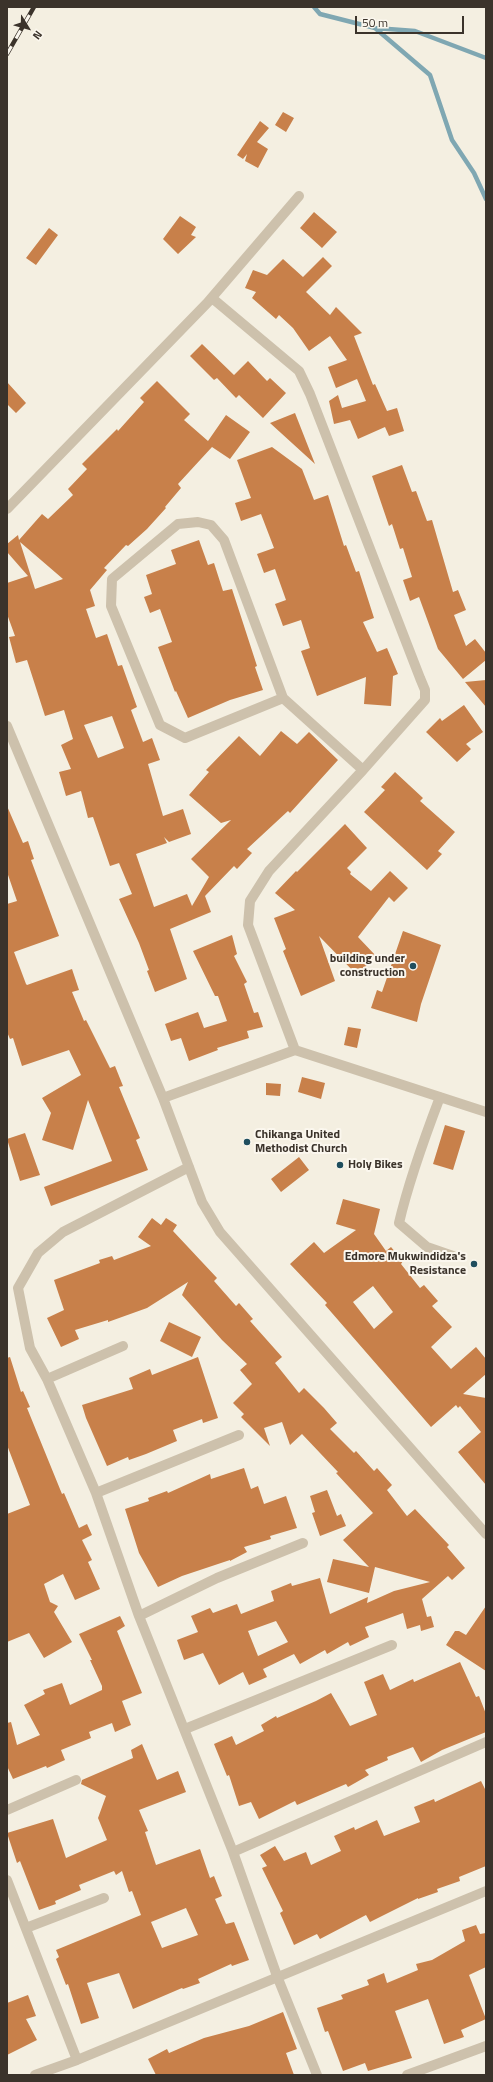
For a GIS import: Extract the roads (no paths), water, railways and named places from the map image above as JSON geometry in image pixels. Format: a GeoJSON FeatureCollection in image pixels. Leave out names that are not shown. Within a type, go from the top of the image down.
{"type":"FeatureCollection","features":[{"type":"Feature","properties":{"kind":"street"},"geometry":{"type":"LineString","coordinates":[[7,508],[212,298],[300,196]]}},
{"type":"Feature","properties":{"kind":"street"},"geometry":{"type":"LineString","coordinates":[[212,298],[299,371],[310,394],[424,690],[425,700],[363,770],[268,871],[250,902],[248,926],[295,1050]]}},
{"type":"Feature","properties":{"kind":"street"},"geometry":{"type":"LineString","coordinates":[[283,698],[185,738],[160,724],[111,606],[112,579],[178,524],[198,522],[212,525],[224,540],[283,698],[363,770]]}},
{"type":"Feature","properties":{"kind":"street"},"geometry":{"type":"LineString","coordinates":[[7,726],[163,1098],[202,1202],[220,1232],[486,1534]]}},
{"type":"Feature","properties":{"kind":"street"},"geometry":{"type":"LineString","coordinates":[[163,1098],[295,1050],[486,1112]]}},
{"type":"Feature","properties":{"kind":"street"},"geometry":{"type":"LineString","coordinates":[[440,1097],[420,1147],[406,1192],[399,1224],[426,1247],[453,1256]]}},
{"type":"Feature","properties":{"kind":"street"},"geometry":{"type":"LineString","coordinates":[[189,1167],[63,1232],[38,1253],[18,1288],[30,1348],[47,1379],[96,1492],[139,1616],[234,1852],[277,1976],[317,2075]]}},
{"type":"Feature","properties":{"kind":"street"},"geometry":{"type":"LineString","coordinates":[[47,1379],[123,1346]]}},
{"type":"Feature","properties":{"kind":"street"},"geometry":{"type":"LineString","coordinates":[[96,1492],[239,1435]]}},
{"type":"Feature","properties":{"kind":"street"},"geometry":{"type":"LineString","coordinates":[[139,1616],[217,1578],[303,1543]]}},
{"type":"Feature","properties":{"kind":"street"},"geometry":{"type":"LineString","coordinates":[[185,1729],[392,1645]]}},
{"type":"Feature","properties":{"kind":"street"},"geometry":{"type":"LineString","coordinates":[[234,1852],[486,1742]]}},
{"type":"Feature","properties":{"kind":"street"},"geometry":{"type":"LineString","coordinates":[[7,1810],[76,1780]]}},
{"type":"Feature","properties":{"kind":"street"},"geometry":{"type":"LineString","coordinates":[[7,1880],[77,2060]]}},
{"type":"Feature","properties":{"kind":"street"},"geometry":{"type":"LineString","coordinates":[[35,2075],[77,2060],[277,1976],[486,1891]]}},
{"type":"Feature","properties":{"kind":"street"},"geometry":{"type":"LineString","coordinates":[[26,1928],[104,1898]]}},
{"type":"Feature","properties":{"kind":"street"},"geometry":{"type":"LineString","coordinates":[[407,2075],[486,2046]]}},
{"type":"Feature","properties":{"kind":"waterway"},"geometry":{"type":"LineString","coordinates":[[314,7],[320,14],[375,28],[415,31],[486,58]]}},
{"type":"Feature","properties":{"kind":"waterway"},"geometry":{"type":"LineString","coordinates":[[375,28],[430,75],[452,140],[474,173],[486,199]]}},
{"type":"Feature","properties":{"kind":"railway"},"geometry":{"type":"LineString","coordinates":[[7,54],[34,7]]}},
{"type":"Feature","properties":{"kind":"place","name":"building under construction"},"geometry":{"type":"Point","coordinates":[413,966]}},
{"type":"Feature","properties":{"kind":"place","name":"Chikanga United Methodist Church"},"geometry":{"type":"Point","coordinates":[247,1142]}},
{"type":"Feature","properties":{"kind":"place","name":"Holy Bikes"},"geometry":{"type":"Point","coordinates":[340,1165]}},
{"type":"Feature","properties":{"kind":"place","name":"Edmore Mukwindidza's Resistance"},"geometry":{"type":"Point","coordinates":[474,1264]}}]}
